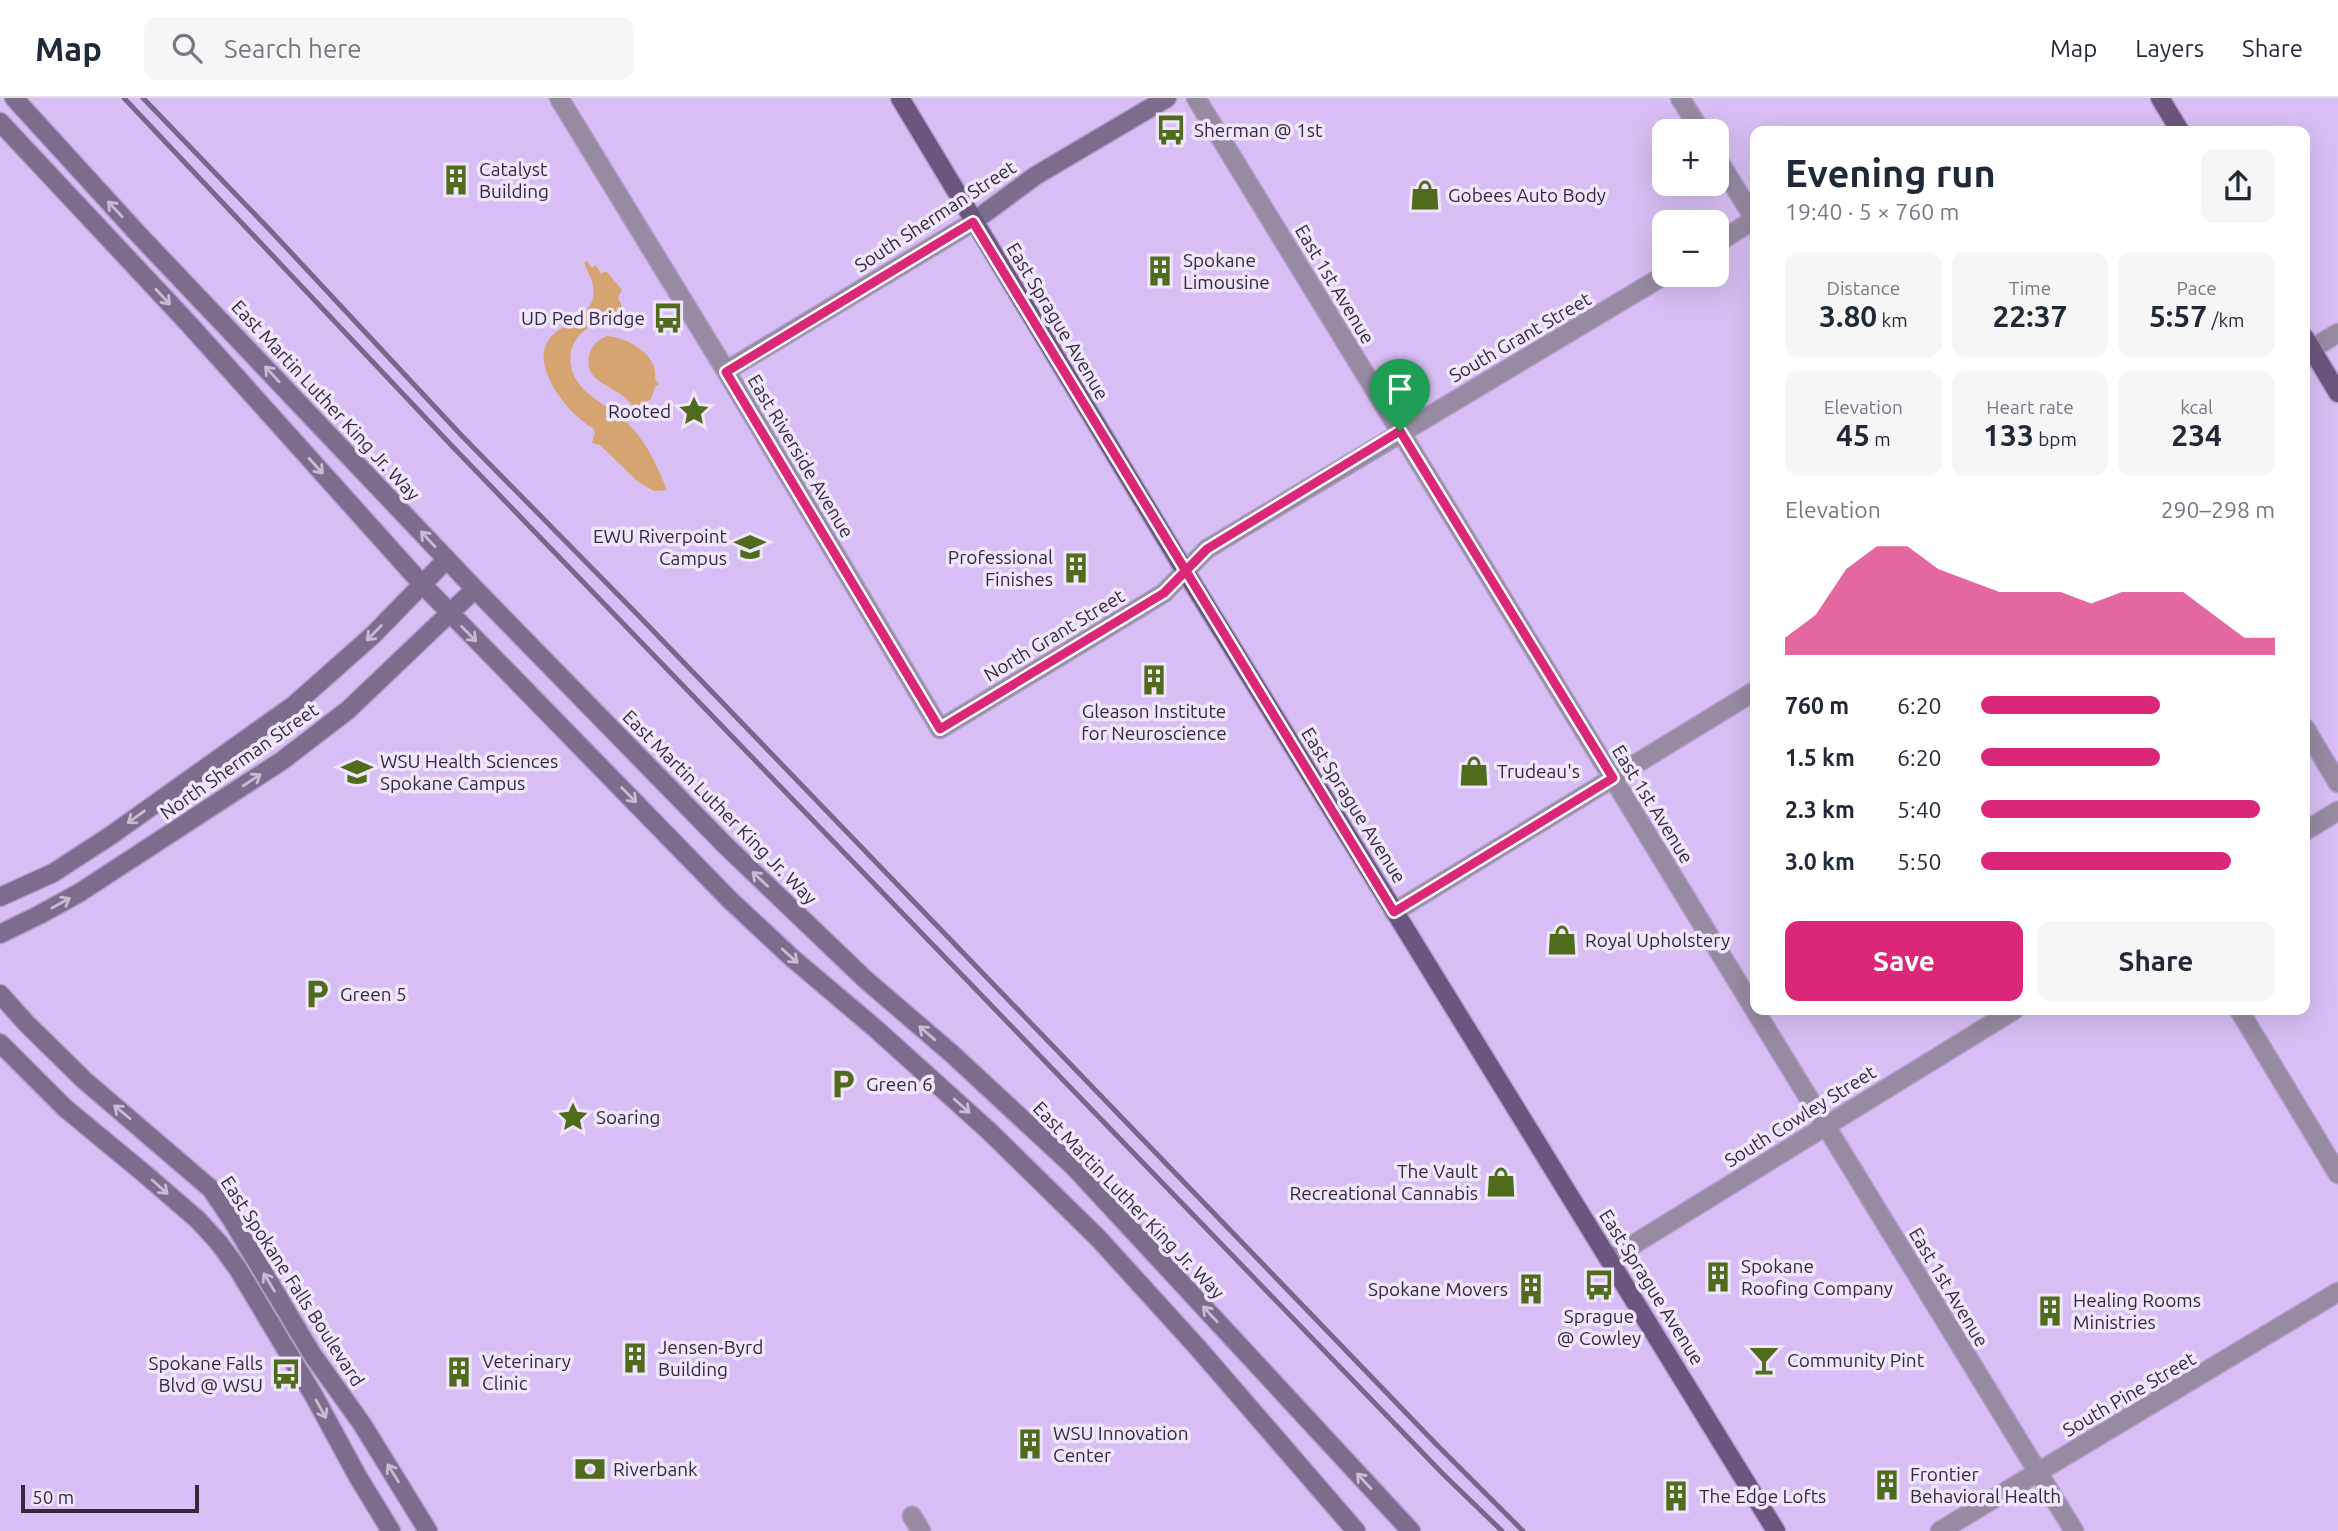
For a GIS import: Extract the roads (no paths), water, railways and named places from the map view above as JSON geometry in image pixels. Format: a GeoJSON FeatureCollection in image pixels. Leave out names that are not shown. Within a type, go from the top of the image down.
{"type":"FeatureCollection","features":[{"type":"Feature","properties":{"kind":"main road","name":"East Sprague Avenue"},"geometry":{"type":"LineString","coordinates":[[900,98],[1185,571],[1776,1531]]}},
{"type":"Feature","properties":{"kind":"main road"},"geometry":{"type":"LineString","coordinates":[[2160,98],[2177,126]]}},
{"type":"Feature","properties":{"kind":"main road"},"geometry":{"type":"LineString","coordinates":[[2310,351],[2338,393]]}},
{"type":"Feature","properties":{"kind":"street","name":"East Martin Luther King Jr. Way"},"geometry":{"type":"LineString","coordinates":[[14,98],[131,226],[475,589],[725,845],[866,980],[961,1062],[1074,1167],[1411,1531]]}},
{"type":"Feature","properties":{"kind":"street","name":"East Riverside Avenue"},"geometry":{"type":"LineString","coordinates":[[559,98],[940,729]]}},
{"type":"Feature","properties":{"kind":"street","name":"South Sherman Street"},"geometry":{"type":"LineString","coordinates":[[726,372],[973,222],[1035,176],[1167,98]]}},
{"type":"Feature","properties":{"kind":"street","name":"East 1st Avenue"},"geometry":{"type":"LineString","coordinates":[[1196,98],[1750,1002]]}},
{"type":"Feature","properties":{"kind":"street"},"geometry":{"type":"LineString","coordinates":[[1680,98],[1693,119]]}},
{"type":"Feature","properties":{"kind":"street"},"geometry":{"type":"LineString","coordinates":[[0,122],[188,323],[449,613],[730,900],[989,1131],[1055,1194],[1189,1338],[1356,1531]]}},
{"type":"Feature","properties":{"kind":"street"},"geometry":{"type":"LineString","coordinates":[[1729,178],[1750,212]]}},
{"type":"Feature","properties":{"kind":"street"},"geometry":{"type":"LineString","coordinates":[[1729,236],[1750,223]]}},
{"type":"Feature","properties":{"kind":"street","name":"South Grant Street"},"geometry":{"type":"LineString","coordinates":[[1185,571],[1207,549],[1400,431],[1652,283]]}},
{"type":"Feature","properties":{"kind":"street"},"geometry":{"type":"LineString","coordinates":[[2310,346],[2338,333]]}},
{"type":"Feature","properties":{"kind":"street","name":"North Sherman Street"},"geometry":{"type":"LineString","coordinates":[[0,897],[52,873],[110,836],[294,705],[373,635],[447,559]]}},
{"type":"Feature","properties":{"kind":"street","name":"North Grant Street"},"geometry":{"type":"LineString","coordinates":[[940,729],[1164,593],[1185,571]]}},
{"type":"Feature","properties":{"kind":"street","name":"North Sherman Street"},"geometry":{"type":"LineString","coordinates":[[0,934],[79,893],[283,760],[348,710],[475,589]]}},
{"type":"Feature","properties":{"kind":"street"},"geometry":{"type":"LineString","coordinates":[[1394,912],[1750,694]]}},
{"type":"Feature","properties":{"kind":"street"},"geometry":{"type":"LineString","coordinates":[[2310,736],[2338,783]]}},
{"type":"Feature","properties":{"kind":"street"},"geometry":{"type":"LineString","coordinates":[[2310,828],[2338,811]]}},
{"type":"Feature","properties":{"kind":"street","name":"East Spokane Falls Boulevard"},"geometry":{"type":"LineString","coordinates":[[0,994],[84,1080],[211,1189],[312,1354],[362,1424],[428,1531]]}},
{"type":"Feature","properties":{"kind":"street","name":"East 1st Avenue"},"geometry":{"type":"LineString","coordinates":[[1758,1015],[2074,1531]]}},
{"type":"Feature","properties":{"kind":"street","name":"South Cowley Street"},"geometry":{"type":"LineString","coordinates":[[1610,1259],[2006,1015]]}},
{"type":"Feature","properties":{"kind":"street"},"geometry":{"type":"LineString","coordinates":[[2241,1015],[2338,1174]]}},
{"type":"Feature","properties":{"kind":"street","name":"East Spokane Falls Boulevard"},"geometry":{"type":"LineString","coordinates":[[0,1043],[65,1108],[198,1220],[219,1242],[314,1396],[391,1531]]}},
{"type":"Feature","properties":{"kind":"street","name":"South Pine Street"},"geometry":{"type":"LineString","coordinates":[[1940,1531],[2214,1369],[2338,1292]]}},
{"type":"Feature","properties":{"kind":"railway"},"geometry":{"type":"LineString","coordinates":[[124,98],[452,446],[1444,1475],[1502,1531]]}},
{"type":"Feature","properties":{"kind":"railway"},"geometry":{"type":"LineString","coordinates":[[143,98],[462,436],[1523,1531]]}},
{"type":"Feature","properties":{"kind":"place","name":"Sherman @ 1st"},"geometry":{"type":"Point","coordinates":[1171,130]}},
{"type":"Feature","properties":{"kind":"place","name":"Catalyst Building"},"geometry":{"type":"Point","coordinates":[456,180]}},
{"type":"Feature","properties":{"kind":"place","name":"Gobees Auto Body"},"geometry":{"type":"Point","coordinates":[1425,195]}},
{"type":"Feature","properties":{"kind":"place","name":"Spokane Limousine"},"geometry":{"type":"Point","coordinates":[1160,271]}},
{"type":"Feature","properties":{"kind":"place","name":"UD Ped Bridge"},"geometry":{"type":"Point","coordinates":[668,318]}},
{"type":"Feature","properties":{"kind":"place","name":"Rooted"},"geometry":{"type":"Point","coordinates":[694,411]}},
{"type":"Feature","properties":{"kind":"place","name":"EWU Riverpoint Campus"},"geometry":{"type":"Point","coordinates":[750,547]}},
{"type":"Feature","properties":{"kind":"place","name":"Professional Finishes"},"geometry":{"type":"Point","coordinates":[1076,568]}},
{"type":"Feature","properties":{"kind":"place","name":"Gleason Institute for Neuroscience"},"geometry":{"type":"Point","coordinates":[1154,680]}},
{"type":"Feature","properties":{"kind":"place","name":"Trudeau's"},"geometry":{"type":"Point","coordinates":[1474,771]}},
{"type":"Feature","properties":{"kind":"place","name":"WSU Health Sciences Spokane Campus"},"geometry":{"type":"Point","coordinates":[357,772]}},
{"type":"Feature","properties":{"kind":"place","name":"Royal Upholstery"},"geometry":{"type":"Point","coordinates":[1562,940]}},
{"type":"Feature","properties":{"kind":"place","name":"Green 5"},"geometry":{"type":"Point","coordinates":[317,994]}},
{"type":"Feature","properties":{"kind":"place","name":"Green 6"},"geometry":{"type":"Point","coordinates":[843,1084]}},
{"type":"Feature","properties":{"kind":"place","name":"Soaring"},"geometry":{"type":"Point","coordinates":[573,1117]}},
{"type":"Feature","properties":{"kind":"place","name":"The Vault Recreational Cannabis"},"geometry":{"type":"Point","coordinates":[1501,1182]}},
{"type":"Feature","properties":{"kind":"place","name":"Spokane Roofing Company"},"geometry":{"type":"Point","coordinates":[1718,1277]}},
{"type":"Feature","properties":{"kind":"place","name":"Sprague @ Cowley"},"geometry":{"type":"Point","coordinates":[1599,1285]}},
{"type":"Feature","properties":{"kind":"place","name":"Spokane Movers"},"geometry":{"type":"Point","coordinates":[1531,1289]}},
{"type":"Feature","properties":{"kind":"place","name":"Healing Rooms Ministries"},"geometry":{"type":"Point","coordinates":[2050,1311]}},
{"type":"Feature","properties":{"kind":"place","name":"Jensen-Byrd Building"},"geometry":{"type":"Point","coordinates":[635,1358]}},
{"type":"Feature","properties":{"kind":"place","name":"Community Pint"},"geometry":{"type":"Point","coordinates":[1764,1360]}},
{"type":"Feature","properties":{"kind":"place","name":"Veterinary Clinic"},"geometry":{"type":"Point","coordinates":[459,1372]}},
{"type":"Feature","properties":{"kind":"place","name":"Spokane Falls Blvd @ WSU"},"geometry":{"type":"Point","coordinates":[286,1374]}},
{"type":"Feature","properties":{"kind":"place","name":"WSU Innovation Center"},"geometry":{"type":"Point","coordinates":[1030,1444]}},
{"type":"Feature","properties":{"kind":"place","name":"Riverbank"},"geometry":{"type":"Point","coordinates":[590,1469]}},
{"type":"Feature","properties":{"kind":"place","name":"Frontier Behavioral Health"},"geometry":{"type":"Point","coordinates":[1887,1485]}},
{"type":"Feature","properties":{"kind":"place","name":"The Edge Lofts"},"geometry":{"type":"Point","coordinates":[1676,1496]}}]}
